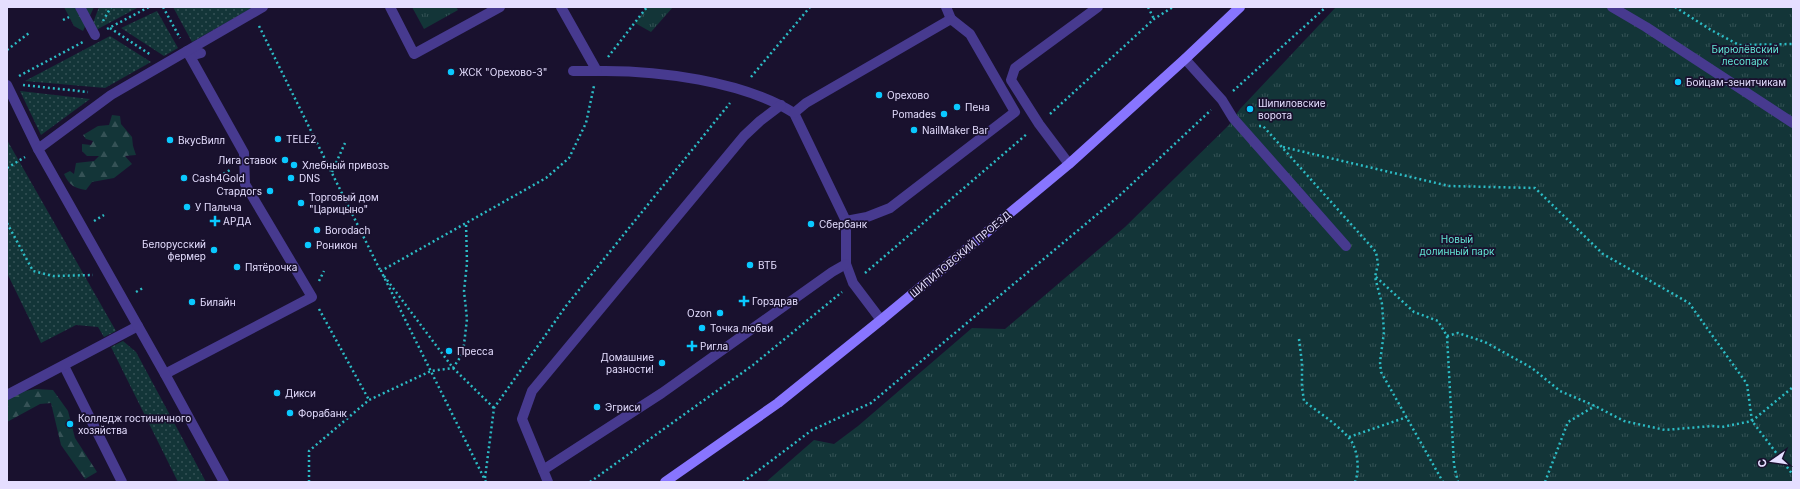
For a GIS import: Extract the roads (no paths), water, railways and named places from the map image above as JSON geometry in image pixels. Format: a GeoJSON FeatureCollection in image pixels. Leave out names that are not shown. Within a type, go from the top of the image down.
{"type":"FeatureCollection","features":[{"type":"Feature","properties":{"kind":"main road","name":"ШИПИЛОВСКИЙ ПРОЕЗД"},"geometry":{"type":"LineString","coordinates":[[665,482],[778,403],[881,320],[1069,164],[1240,7]]}},
{"type":"Feature","properties":{"kind":"lane"},"geometry":{"type":"LineString","coordinates":[[80,7],[95,35]]}},
{"type":"Feature","properties":{"kind":"lane"},"geometry":{"type":"LineString","coordinates":[[38,149],[111,95],[164,64],[188,53],[263,7]]}},
{"type":"Feature","properties":{"kind":"lane"},"geometry":{"type":"LineString","coordinates":[[390,7],[414,54],[500,7]]}},
{"type":"Feature","properties":{"kind":"lane"},"geometry":{"type":"LineString","coordinates":[[561,7],[597,71]]}},
{"type":"Feature","properties":{"kind":"lane"},"geometry":{"type":"LineString","coordinates":[[846,221],[867,217],[890,208],[1015,112],[970,34],[951,19],[946,7]]}},
{"type":"Feature","properties":{"kind":"lane"},"geometry":{"type":"LineString","coordinates":[[1069,164],[1038,124],[1011,80],[1015,68],[1098,7]]}},
{"type":"Feature","properties":{"kind":"lane"},"geometry":{"type":"LineString","coordinates":[[1612,7],[1646,27],[1793,123]]}},
{"type":"Feature","properties":{"kind":"lane"},"geometry":{"type":"LineString","coordinates":[[794,113],[806,103],[951,19]]}},
{"type":"Feature","properties":{"kind":"lane"},"geometry":{"type":"LineString","coordinates":[[188,53],[201,53]]}},
{"type":"Feature","properties":{"kind":"lane"},"geometry":{"type":"LineString","coordinates":[[165,374],[312,297],[245,184],[244,153],[188,53]]}},
{"type":"Feature","properties":{"kind":"lane"},"geometry":{"type":"LineString","coordinates":[[1185,59],[1222,100],[1233,118],[1346,246]]}},
{"type":"Feature","properties":{"kind":"lane"},"geometry":{"type":"LineString","coordinates":[[573,71],[632,70],[699,80],[740,90],[781,105],[794,113],[846,221],[846,264],[853,283],[881,320]]}},
{"type":"Feature","properties":{"kind":"lane"},"geometry":{"type":"LineString","coordinates":[[7,85],[38,149],[224,482]]}},
{"type":"Feature","properties":{"kind":"lane"},"geometry":{"type":"LineString","coordinates":[[548,482],[522,420],[532,391],[744,136],[760,121],[781,105]]}},
{"type":"Feature","properties":{"kind":"lane"},"geometry":{"type":"LineString","coordinates":[[543,470],[662,393],[832,272],[846,264]]}},
{"type":"Feature","properties":{"kind":"lane"},"geometry":{"type":"LineString","coordinates":[[7,395],[138,326]]}},
{"type":"Feature","properties":{"kind":"lane"},"geometry":{"type":"LineString","coordinates":[[64,366],[122,482]]}},
{"type":"Feature","properties":{"kind":"place","name":"ЖСК \"Орехово-3\""},"geometry":{"type":"Point","coordinates":[451,72]}},
{"type":"Feature","properties":{"kind":"place","name":"Бойцам-зенитчикам"},"geometry":{"type":"Point","coordinates":[1678,82]}},
{"type":"Feature","properties":{"kind":"place","name":"Орехово"},"geometry":{"type":"Point","coordinates":[879,95]}},
{"type":"Feature","properties":{"kind":"place","name":"Пена"},"geometry":{"type":"Point","coordinates":[957,107]}},
{"type":"Feature","properties":{"kind":"place","name":"Шипиловские ворота"},"geometry":{"type":"Point","coordinates":[1250,109]}},
{"type":"Feature","properties":{"kind":"place","name":"Pomades"},"geometry":{"type":"Point","coordinates":[944,114]}},
{"type":"Feature","properties":{"kind":"place","name":"NailMaker Bar"},"geometry":{"type":"Point","coordinates":[914,130]}},
{"type":"Feature","properties":{"kind":"place","name":"TELE2"},"geometry":{"type":"Point","coordinates":[278,139]}},
{"type":"Feature","properties":{"kind":"place","name":"ВкусВилл"},"geometry":{"type":"Point","coordinates":[170,140]}},
{"type":"Feature","properties":{"kind":"place","name":"Лига ставок"},"geometry":{"type":"Point","coordinates":[285,160]}},
{"type":"Feature","properties":{"kind":"place","name":"Хлебный привозъ"},"geometry":{"type":"Point","coordinates":[294,165]}},
{"type":"Feature","properties":{"kind":"place","name":"Cash4Gold"},"geometry":{"type":"Point","coordinates":[184,178]}},
{"type":"Feature","properties":{"kind":"place","name":"DNS"},"geometry":{"type":"Point","coordinates":[291,178]}},
{"type":"Feature","properties":{"kind":"place","name":"Стардогs"},"geometry":{"type":"Point","coordinates":[270,191]}},
{"type":"Feature","properties":{"kind":"place","name":"Торговый дом \"Царицыно\""},"geometry":{"type":"Point","coordinates":[301,203]}},
{"type":"Feature","properties":{"kind":"place","name":"У Палыча"},"geometry":{"type":"Point","coordinates":[187,207]}},
{"type":"Feature","properties":{"kind":"place","name":"АРДА"},"geometry":{"type":"Point","coordinates":[215,221]}},
{"type":"Feature","properties":{"kind":"place","name":"Сбербанк"},"geometry":{"type":"Point","coordinates":[811,224]}},
{"type":"Feature","properties":{"kind":"place","name":"Borodach"},"geometry":{"type":"Point","coordinates":[317,230]}},
{"type":"Feature","properties":{"kind":"place","name":"Роникон"},"geometry":{"type":"Point","coordinates":[308,245]}},
{"type":"Feature","properties":{"kind":"place","name":"Белорусский фермер"},"geometry":{"type":"Point","coordinates":[214,250]}},
{"type":"Feature","properties":{"kind":"place","name":"ВТБ"},"geometry":{"type":"Point","coordinates":[750,265]}},
{"type":"Feature","properties":{"kind":"place","name":"Пятёрочка"},"geometry":{"type":"Point","coordinates":[237,267]}},
{"type":"Feature","properties":{"kind":"place","name":"Горздрав"},"geometry":{"type":"Point","coordinates":[744,301]}},
{"type":"Feature","properties":{"kind":"place","name":"Билайн"},"geometry":{"type":"Point","coordinates":[192,302]}},
{"type":"Feature","properties":{"kind":"place","name":"Ozon"},"geometry":{"type":"Point","coordinates":[720,313]}},
{"type":"Feature","properties":{"kind":"place","name":"Точка любви"},"geometry":{"type":"Point","coordinates":[702,328]}},
{"type":"Feature","properties":{"kind":"place","name":"Ригла"},"geometry":{"type":"Point","coordinates":[692,346]}},
{"type":"Feature","properties":{"kind":"place","name":"Пресса"},"geometry":{"type":"Point","coordinates":[449,351]}},
{"type":"Feature","properties":{"kind":"place","name":"Домашние разности!"},"geometry":{"type":"Point","coordinates":[662,363]}},
{"type":"Feature","properties":{"kind":"place","name":"Дикси"},"geometry":{"type":"Point","coordinates":[277,393]}},
{"type":"Feature","properties":{"kind":"place","name":"Эгриси"},"geometry":{"type":"Point","coordinates":[597,407]}},
{"type":"Feature","properties":{"kind":"place","name":"Форабанк"},"geometry":{"type":"Point","coordinates":[290,413]}},
{"type":"Feature","properties":{"kind":"place","name":"Колледж гостиничного хозяйcтва"},"geometry":{"type":"Point","coordinates":[70,424]}},
{"type":"Feature","properties":{"kind":"park label","name":"Бирюлёвский лесопарк"},"geometry":{"type":"Point","coordinates":[1745,54]}},
{"type":"Feature","properties":{"kind":"park label","name":"Новый долинный парк"},"geometry":{"type":"Point","coordinates":[1457,244]}}]}
